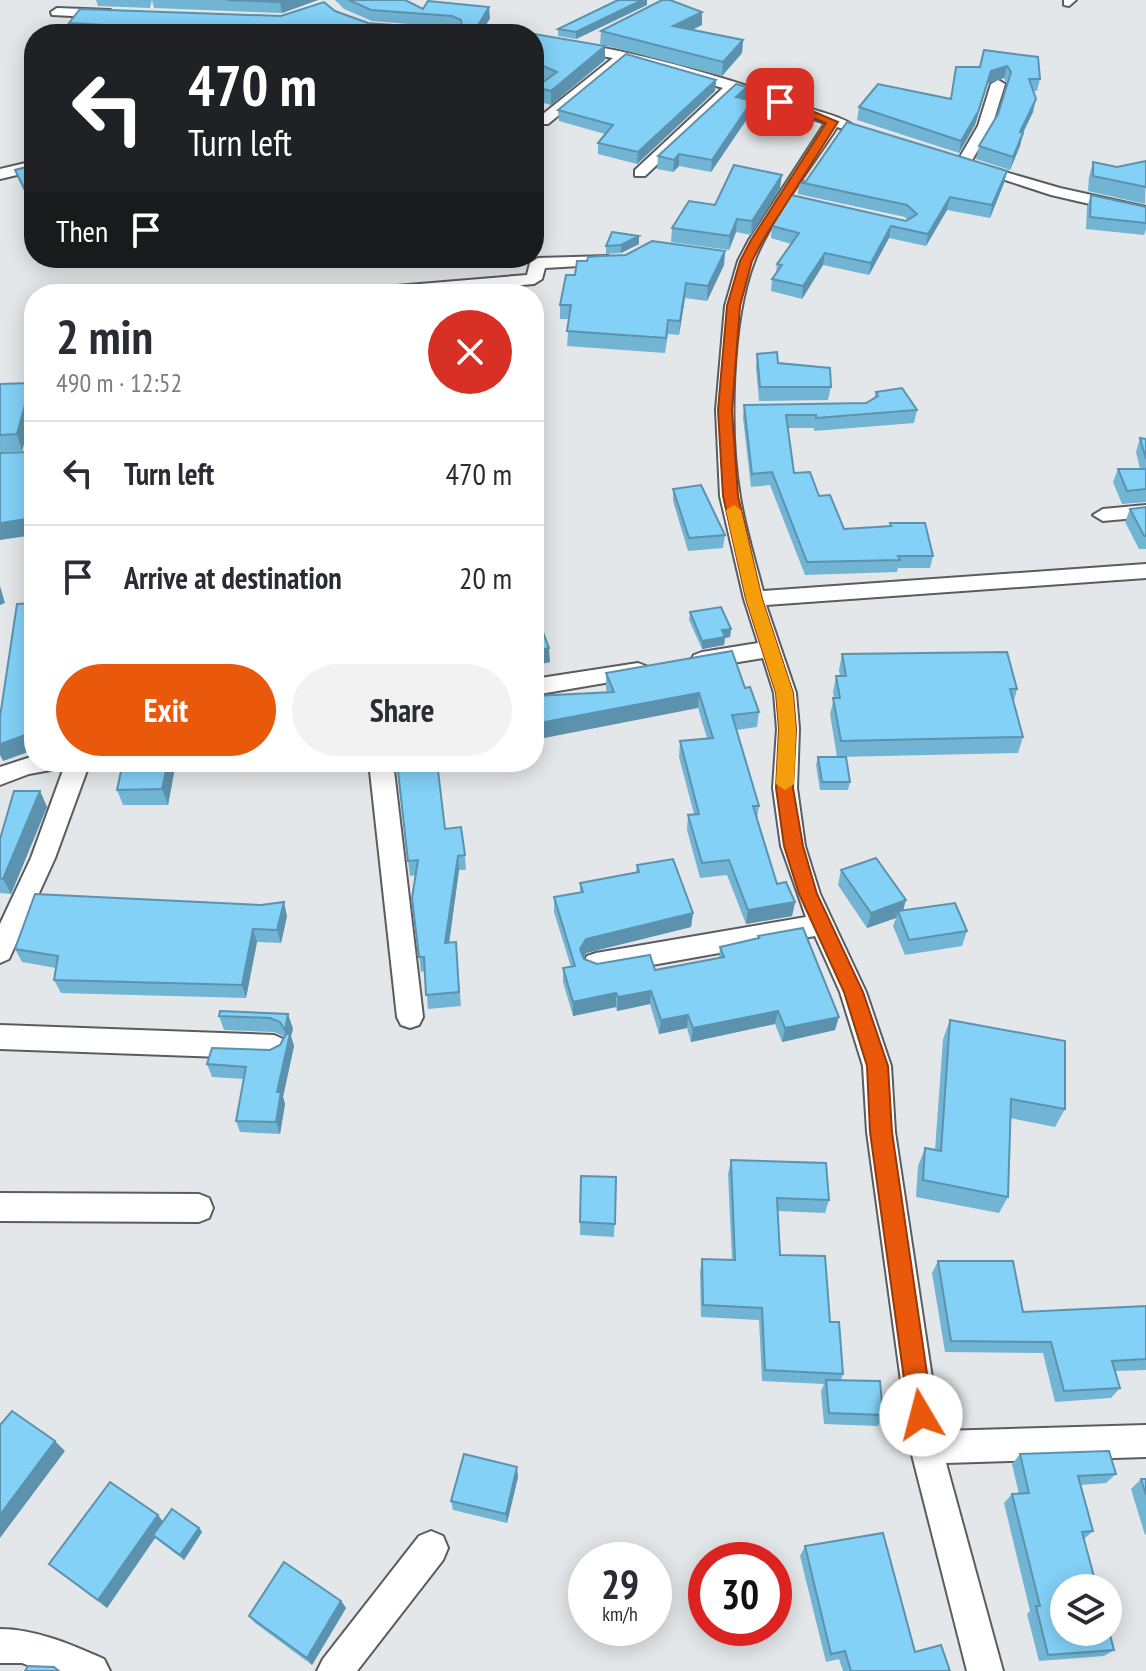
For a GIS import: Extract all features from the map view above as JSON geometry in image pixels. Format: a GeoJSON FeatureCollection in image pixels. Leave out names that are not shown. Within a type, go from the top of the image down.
{"type":"FeatureCollection","features":[{"type":"Feature","properties":{"kind":"street"},"geometry":{"type":"LineString","coordinates":[[57,12],[119,15]]}},
{"type":"Feature","properties":{"kind":"street"},"geometry":{"type":"LineString","coordinates":[[579,46],[606,33]]}},
{"type":"Feature","properties":{"kind":"street"},"geometry":{"type":"LineString","coordinates":[[544,41],[623,56],[733,86],[857,129]]}},
{"type":"Feature","properties":{"kind":"street"},"geometry":{"type":"LineString","coordinates":[[544,120],[623,56]]}},
{"type":"Feature","properties":{"kind":"street"},"geometry":{"type":"LineString","coordinates":[[998,84],[985,126],[957,160],[1056,192],[1146,212]]}},
{"type":"Feature","properties":{"kind":"street"},"geometry":{"type":"LineString","coordinates":[[640,173],[733,86]]}},
{"type":"Feature","properties":{"kind":"street"},"geometry":{"type":"LineString","coordinates":[[833,122],[790,200],[738,260],[731,323],[733,410],[730,496],[754,599],[785,693],[788,729],[785,788],[793,846],[808,894],[853,992],[877,1066],[881,1132],[926,1447],[985,1671]]}},
{"type":"Feature","properties":{"kind":"street"},"geometry":{"type":"LineString","coordinates":[[0,174],[24,168]]}},
{"type":"Feature","properties":{"kind":"street"},"geometry":{"type":"LineString","coordinates":[[1127,209],[1146,202]]}},
{"type":"Feature","properties":{"kind":"street"},"geometry":{"type":"LineString","coordinates":[[544,263],[626,261]]}},
{"type":"Feature","properties":{"kind":"street"},"geometry":{"type":"LineString","coordinates":[[476,284],[534,279],[537,268]]}},
{"type":"Feature","properties":{"kind":"street"},"geometry":{"type":"LineString","coordinates":[[1103,515],[1146,511]]}},
{"type":"Feature","properties":{"kind":"street"},"geometry":{"type":"LineString","coordinates":[[754,599],[1146,571]]}},
{"type":"Feature","properties":{"kind":"street"},"geometry":{"type":"LineString","coordinates":[[544,685],[770,649]]}},
{"type":"Feature","properties":{"kind":"street"},"geometry":{"type":"LineString","coordinates":[[0,776],[24,767]]}},
{"type":"Feature","properties":{"kind":"street"},"geometry":{"type":"LineString","coordinates":[[0,952],[27,894],[74,772]]}},
{"type":"Feature","properties":{"kind":"street"},"geometry":{"type":"LineString","coordinates":[[382,772],[410,1017]]}},
{"type":"Feature","properties":{"kind":"street"},"geometry":{"type":"LineString","coordinates":[[27,894],[58,896]]}},
{"type":"Feature","properties":{"kind":"street"},"geometry":{"type":"LineString","coordinates":[[596,964],[823,924]]}},
{"type":"Feature","properties":{"kind":"street"},"geometry":{"type":"LineString","coordinates":[[0,1037],[274,1047]]}},
{"type":"Feature","properties":{"kind":"street"},"geometry":{"type":"LineString","coordinates":[[0,1207],[199,1208]]}},
{"type":"Feature","properties":{"kind":"street"},"geometry":{"type":"LineString","coordinates":[[926,1447],[1146,1441]]}},
{"type":"Feature","properties":{"kind":"street"},"geometry":{"type":"LineString","coordinates":[[335,1671],[431,1548]]}},
{"type":"Feature","properties":{"kind":"street"},"geometry":{"type":"LineString","coordinates":[[0,1646],[22,1646],[92,1671]]}},
{"type":"Feature","properties":{"kind":"building"},"geometry":{"type":"Polygon","coordinates":[[[227,0],[286,0],[280,2],[227,0]]]}},
{"type":"Feature","properties":{"kind":"building"},"geometry":{"type":"Polygon","coordinates":[[[349,0],[405,0],[423,9],[428,1],[489,7],[479,24],[462,24],[461,20],[452,16],[371,10],[349,0]]]}},
{"type":"Feature","properties":{"kind":"building"},"geometry":{"type":"Polygon","coordinates":[[[618,0],[642,0],[576,32],[558,29],[618,0]]]}},
{"type":"Feature","properties":{"kind":"building"},"geometry":{"type":"Polygon","coordinates":[[[662,0],[702,12],[673,26],[743,40],[723,62],[601,31],[662,0]]]}},
{"type":"Feature","properties":{"kind":"building"},"geometry":{"type":"Polygon","coordinates":[[[324,2],[335,11],[368,23],[381,24],[69,23],[80,9],[281,16],[324,2]]]}},
{"type":"Feature","properties":{"kind":"building"},"geometry":{"type":"Polygon","coordinates":[[[544,36],[605,46],[551,91],[544,89],[544,81],[557,72],[544,66],[544,36]]]}},
{"type":"Feature","properties":{"kind":"building"},"geometry":{"type":"Polygon","coordinates":[[[984,50],[1038,57],[1040,79],[1029,79],[1036,99],[1020,132],[1023,133],[1013,157],[979,146],[998,114],[1011,72],[1007,66],[991,71],[978,112],[961,141],[859,107],[878,84],[951,99],[956,67],[980,67],[984,50]]]}},
{"type":"Feature","properties":{"kind":"building"},"geometry":{"type":"Polygon","coordinates":[[[626,54],[716,80],[638,152],[598,143],[613,125],[558,110],[626,54]]]}},
{"type":"Feature","properties":{"kind":"building"},"geometry":{"type":"Polygon","coordinates":[[[736,84],[747,87],[736,97],[752,101],[712,160],[679,154],[674,160],[658,156],[736,84]]]}},
{"type":"Feature","properties":{"kind":"building"},"geometry":{"type":"Polygon","coordinates":[[[847,122],[1007,171],[992,205],[950,197],[928,234],[891,226],[871,263],[825,253],[803,286],[772,279],[782,265],[777,264],[799,233],[772,226],[791,195],[906,221],[917,214],[907,205],[799,182],[806,181],[847,122]]]}},
{"type":"Feature","properties":{"kind":"building"},"geometry":{"type":"Polygon","coordinates":[[[1146,161],[1146,187],[1093,176],[1093,162],[1117,167],[1146,161]]]}},
{"type":"Feature","properties":{"kind":"building"},"geometry":{"type":"Polygon","coordinates":[[[734,165],[782,175],[752,221],[737,219],[730,236],[672,228],[689,201],[715,205],[734,165]]]}},
{"type":"Feature","properties":{"kind":"building"},"geometry":{"type":"Polygon","coordinates":[[[24,168],[24,188],[15,170],[24,168]]]}},
{"type":"Feature","properties":{"kind":"building"},"geometry":{"type":"Polygon","coordinates":[[[1091,195],[1146,207],[1146,223],[1090,217],[1091,195]]]}},
{"type":"Feature","properties":{"kind":"building"},"geometry":{"type":"Polygon","coordinates":[[[612,232],[639,236],[621,245],[606,246],[612,232]]]}},
{"type":"Feature","properties":{"kind":"building"},"geometry":{"type":"Polygon","coordinates":[[[652,241],[725,251],[708,286],[686,283],[680,321],[668,320],[666,338],[567,331],[571,305],[560,305],[566,275],[575,275],[577,261],[587,261],[588,257],[626,255],[652,241]]]}},
{"type":"Feature","properties":{"kind":"building"},"geometry":{"type":"Polygon","coordinates":[[[777,352],[778,363],[830,368],[831,387],[760,387],[757,354],[777,352]]]}},
{"type":"Feature","properties":{"kind":"building"},"geometry":{"type":"Polygon","coordinates":[[[24,383],[24,408],[17,434],[0,435],[0,384],[24,383]]]}},
{"type":"Feature","properties":{"kind":"building"},"geometry":{"type":"Polygon","coordinates":[[[902,388],[917,410],[816,418],[816,415],[786,415],[794,473],[810,472],[819,496],[830,495],[844,529],[891,526],[890,523],[925,523],[933,556],[898,556],[900,560],[807,562],[772,472],[752,474],[744,405],[866,403],[878,396],[876,392],[902,388]]]}},
{"type":"Feature","properties":{"kind":"building"},"geometry":{"type":"Polygon","coordinates":[[[1140,438],[1146,439],[1146,459],[1140,438]]]}},
{"type":"Feature","properties":{"kind":"building"},"geometry":{"type":"Polygon","coordinates":[[[24,452],[24,519],[0,523],[0,453],[24,452]]]}},
{"type":"Feature","properties":{"kind":"building"},"geometry":{"type":"Polygon","coordinates":[[[1118,469],[1146,469],[1146,489],[1127,491],[1118,469]]]}},
{"type":"Feature","properties":{"kind":"building"},"geometry":{"type":"Polygon","coordinates":[[[701,485],[725,535],[689,538],[673,489],[701,485]]]}},
{"type":"Feature","properties":{"kind":"building"},"geometry":{"type":"Polygon","coordinates":[[[1146,507],[1146,536],[1144,536],[1130,509],[1146,507]]]}},
{"type":"Feature","properties":{"kind":"building"},"geometry":{"type":"Polygon","coordinates":[[[17,604],[24,604],[24,736],[0,744],[0,717],[17,604]]]}},
{"type":"Feature","properties":{"kind":"building"},"geometry":{"type":"Polygon","coordinates":[[[721,607],[731,629],[722,630],[725,637],[702,641],[690,612],[721,607]]]}},
{"type":"Feature","properties":{"kind":"building"},"geometry":{"type":"Polygon","coordinates":[[[732,651],[745,688],[750,687],[759,712],[732,715],[759,806],[753,806],[777,884],[786,882],[795,902],[748,910],[729,860],[702,863],[688,815],[699,814],[680,741],[713,738],[699,693],[544,722],[544,696],[614,692],[606,673],[732,651]]]}},
{"type":"Feature","properties":{"kind":"building"},"geometry":{"type":"Polygon","coordinates":[[[1007,652],[1017,689],[1010,689],[1023,737],[841,741],[833,698],[840,698],[836,676],[846,676],[842,654],[1007,652]]]}},
{"type":"Feature","properties":{"kind":"building"},"geometry":{"type":"Polygon","coordinates":[[[818,757],[846,757],[850,782],[822,782],[818,757]]]}},
{"type":"Feature","properties":{"kind":"building"},"geometry":{"type":"Polygon","coordinates":[[[121,772],[166,772],[162,789],[117,790],[121,772]]]}},
{"type":"Feature","properties":{"kind":"building"},"geometry":{"type":"Polygon","coordinates":[[[398,772],[438,772],[445,829],[461,827],[465,855],[458,856],[445,943],[456,942],[459,992],[426,995],[424,957],[419,957],[412,898],[418,860],[408,861],[398,772]]]}},
{"type":"Feature","properties":{"kind":"building"},"geometry":{"type":"Polygon","coordinates":[[[14,791],[40,791],[3,879],[0,878],[0,839],[14,791]]]}},
{"type":"Feature","properties":{"kind":"building"},"geometry":{"type":"Polygon","coordinates":[[[876,858],[906,900],[871,913],[841,870],[876,858]]]}},
{"type":"Feature","properties":{"kind":"building"},"geometry":{"type":"Polygon","coordinates":[[[673,859],[693,913],[586,939],[580,949],[584,959],[597,964],[650,955],[655,970],[724,957],[720,947],[803,928],[839,1017],[785,1028],[778,1011],[693,1028],[688,1015],[661,1020],[651,991],[618,997],[616,993],[573,1002],[563,968],[575,966],[554,897],[583,892],[580,883],[639,872],[637,865],[673,859]]]}},
{"type":"Feature","properties":{"kind":"building"},"geometry":{"type":"Polygon","coordinates":[[[35,894],[261,905],[284,902],[277,930],[253,929],[242,985],[54,980],[58,956],[15,949],[35,894]]]}},
{"type":"Feature","properties":{"kind":"building"},"geometry":{"type":"Polygon","coordinates":[[[955,903],[967,931],[909,940],[898,911],[955,903]]]}},
{"type":"Feature","properties":{"kind":"building"},"geometry":{"type":"Polygon","coordinates":[[[220,1011],[288,1014],[285,1030],[280,1022],[270,1018],[219,1016],[220,1011]]]}},
{"type":"Feature","properties":{"kind":"building"},"geometry":{"type":"Polygon","coordinates":[[[950,1020],[1065,1041],[1065,1109],[1011,1099],[1008,1197],[923,1180],[925,1148],[941,1151],[950,1020]]]}},
{"type":"Feature","properties":{"kind":"building"},"geometry":{"type":"Polygon","coordinates":[[[286,1034],[290,1034],[277,1092],[281,1092],[276,1122],[236,1121],[246,1067],[207,1064],[212,1048],[270,1050],[280,1045],[286,1034]]]}},
{"type":"Feature","properties":{"kind":"building"},"geometry":{"type":"Polygon","coordinates":[[[731,1160],[826,1163],[829,1200],[777,1198],[780,1255],[825,1256],[830,1322],[839,1322],[843,1374],[765,1370],[762,1308],[703,1305],[702,1259],[735,1260],[731,1160]]]}},
{"type":"Feature","properties":{"kind":"building"},"geometry":{"type":"Polygon","coordinates":[[[581,1176],[616,1177],[615,1224],[580,1222],[581,1176]]]}},
{"type":"Feature","properties":{"kind":"building"},"geometry":{"type":"Polygon","coordinates":[[[938,1261],[1013,1261],[1023,1312],[1146,1306],[1146,1359],[1112,1361],[1120,1388],[1064,1391],[1051,1342],[951,1341],[938,1261]]]}},
{"type":"Feature","properties":{"kind":"building"},"geometry":{"type":"Polygon","coordinates":[[[826,1380],[880,1381],[883,1415],[829,1413],[826,1380]]]}},
{"type":"Feature","properties":{"kind":"building"},"geometry":{"type":"Polygon","coordinates":[[[12,1411],[55,1441],[0,1515],[0,1425],[12,1411]]]}},
{"type":"Feature","properties":{"kind":"building"},"geometry":{"type":"Polygon","coordinates":[[[1109,1451],[1116,1474],[1078,1476],[1093,1531],[1082,1532],[1093,1574],[1050,1574],[1050,1646],[1113,1646],[1114,1650],[1048,1655],[1036,1606],[1040,1606],[1012,1494],[1029,1493],[1020,1454],[1109,1451]]]}},
{"type":"Feature","properties":{"kind":"building"},"geometry":{"type":"Polygon","coordinates":[[[464,1454],[517,1467],[506,1514],[451,1501],[464,1454]]]}},
{"type":"Feature","properties":{"kind":"building"},"geometry":{"type":"Polygon","coordinates":[[[110,1482],[158,1515],[98,1600],[49,1564],[110,1482]]]}},
{"type":"Feature","properties":{"kind":"building"},"geometry":{"type":"Polygon","coordinates":[[[172,1509],[199,1528],[180,1555],[153,1535],[172,1509]]]}},
{"type":"Feature","properties":{"kind":"building"},"geometry":{"type":"Polygon","coordinates":[[[883,1533],[915,1652],[941,1645],[950,1671],[851,1671],[845,1651],[831,1654],[805,1546],[883,1533]]]}},
{"type":"Feature","properties":{"kind":"building"},"geometry":{"type":"Polygon","coordinates":[[[284,1562],[341,1601],[307,1658],[249,1616],[284,1562]]]}},
{"type":"Feature","properties":{"kind":"building"},"geometry":{"type":"Polygon","coordinates":[[[28,1666],[54,1667],[59,1671],[25,1671],[28,1666]]]}},
{"type":"Feature","properties":{"kind":"slow traffic"},"geometry":{"type":"LineString","coordinates":[[734,510],[754,599],[785,693],[788,729],[785,784]]}},
{"type":"Feature","properties":{"kind":"route"},"geometry":{"type":"LineString","coordinates":[[780,102],[833,122],[757,240],[746,261],[733,306],[725,410],[730,496],[754,599],[785,693],[788,729],[785,788],[793,846],[808,894],[842,962],[877,1066],[881,1132],[921,1415]]}}]}
